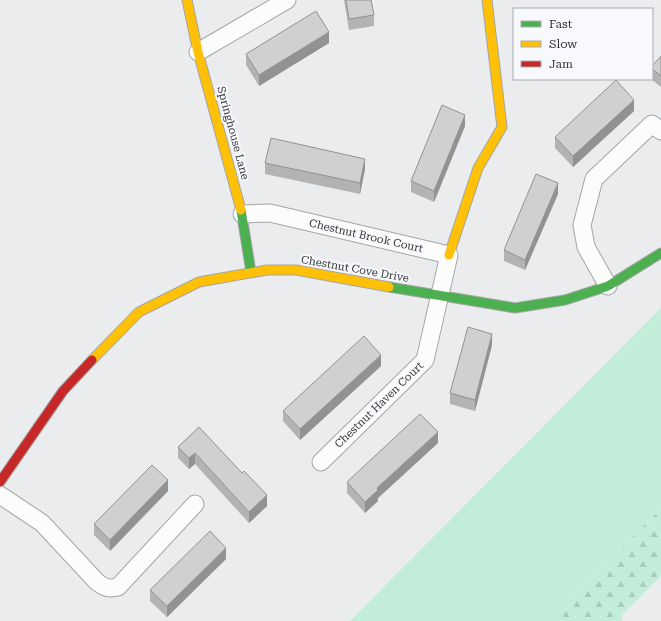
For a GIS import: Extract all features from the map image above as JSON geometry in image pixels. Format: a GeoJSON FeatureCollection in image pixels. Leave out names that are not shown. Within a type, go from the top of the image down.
{"type":"FeatureCollection","features":[{"type":"Feature","properties":{"kind":"street","name":"Springhouse Lane"},"geometry":{"type":"LineString","coordinates":[[187,0],[198,52],[242,214],[251,272]]}},
{"type":"Feature","properties":{"kind":"street"},"geometry":{"type":"LineString","coordinates":[[198,52],[287,0]]}},
{"type":"Feature","properties":{"kind":"street"},"geometry":{"type":"LineString","coordinates":[[440,296],[449,256],[478,168],[502,127],[487,0]]}},
{"type":"Feature","properties":{"kind":"street"},"geometry":{"type":"LineString","coordinates":[[608,286],[586,247],[582,226],[594,180],[652,124],[661,131]]}},
{"type":"Feature","properties":{"kind":"street","name":"Chestnut Brook Court"},"geometry":{"type":"LineString","coordinates":[[242,214],[270,213],[449,256]]}},
{"type":"Feature","properties":{"kind":"street","name":"Chestnut Cove Drive"},"geometry":{"type":"LineString","coordinates":[[0,482],[63,391],[103,347],[139,312],[199,282],[267,270],[296,270],[515,308],[565,300],[608,286],[661,253]]}},
{"type":"Feature","properties":{"kind":"street","name":"Chestnut Haven Court"},"geometry":{"type":"LineString","coordinates":[[321,462],[425,360],[440,296]]}},
{"type":"Feature","properties":{"kind":"street"},"geometry":{"type":"LineString","coordinates":[[0,495],[42,523],[97,582],[106,588],[112,589],[118,587],[195,504]]}},
{"type":"Feature","properties":{"kind":"green space"},"geometry":{"type":"Polygon","coordinates":[[[661,308],[661,509],[547,621],[350,621],[661,308]]]}},
{"type":"Feature","properties":{"kind":"green space"},"geometry":{"type":"Polygon","coordinates":[[[661,509],[661,576],[622,615],[622,621],[547,621],[661,509]]]}},
{"type":"Feature","properties":{"kind":"building"},"geometry":{"type":"Polygon","coordinates":[[[346,0],[371,0],[374,15],[349,19],[346,0]]]}},
{"type":"Feature","properties":{"kind":"building"},"geometry":{"type":"Polygon","coordinates":[[[316,11],[329,32],[259,75],[246,54],[316,11]]]}},
{"type":"Feature","properties":{"kind":"building"},"geometry":{"type":"Polygon","coordinates":[[[661,56],[661,76],[653,70],[653,65],[661,56]]]}},
{"type":"Feature","properties":{"kind":"building"},"geometry":{"type":"Polygon","coordinates":[[[616,80],[634,100],[573,156],[555,137],[616,80]]]}},
{"type":"Feature","properties":{"kind":"building"},"geometry":{"type":"Polygon","coordinates":[[[442,105],[465,115],[434,191],[411,181],[442,105]]]}},
{"type":"Feature","properties":{"kind":"building"},"geometry":{"type":"Polygon","coordinates":[[[271,138],[365,159],[360,183],[265,163],[271,138]]]}},
{"type":"Feature","properties":{"kind":"building"},"geometry":{"type":"Polygon","coordinates":[[[536,174],[558,183],[525,260],[504,250],[536,174]]]}},
{"type":"Feature","properties":{"kind":"building"},"geometry":{"type":"Polygon","coordinates":[[[468,327],[492,334],[475,400],[450,393],[468,327]]]}},
{"type":"Feature","properties":{"kind":"building"},"geometry":{"type":"Polygon","coordinates":[[[364,336],[381,355],[300,429],[283,411],[364,336]]]}},
{"type":"Feature","properties":{"kind":"building"},"geometry":{"type":"Polygon","coordinates":[[[420,414],[438,432],[377,488],[378,490],[365,502],[347,482],[420,414]]]}},
{"type":"Feature","properties":{"kind":"building"},"geometry":{"type":"Polygon","coordinates":[[[199,427],[242,473],[244,471],[267,495],[249,512],[195,453],[189,458],[178,447],[199,427]]]}},
{"type":"Feature","properties":{"kind":"building"},"geometry":{"type":"Polygon","coordinates":[[[152,465],[168,480],[110,540],[94,524],[152,465]]]}},
{"type":"Feature","properties":{"kind":"building"},"geometry":{"type":"Polygon","coordinates":[[[210,531],[226,548],[167,606],[150,590],[210,531]]]}},
{"type":"Feature","properties":{"kind":"traffic: fast"},"geometry":{"type":"LineString","coordinates":[[241,210],[251,272]]}},
{"type":"Feature","properties":{"kind":"traffic: fast"},"geometry":{"type":"LineString","coordinates":[[389,287],[515,308],[565,300],[608,286],[661,253]]}},
{"type":"Feature","properties":{"kind":"traffic: slow"},"geometry":{"type":"LineString","coordinates":[[187,0],[198,52],[241,210]]}},
{"type":"Feature","properties":{"kind":"traffic: slow"},"geometry":{"type":"LineString","coordinates":[[449,255],[478,168],[502,127],[487,0]]}},
{"type":"Feature","properties":{"kind":"traffic: slow"},"geometry":{"type":"LineString","coordinates":[[92,360],[139,312],[199,282],[267,270],[296,270],[389,287]]}},
{"type":"Feature","properties":{"kind":"traffic: jam"},"geometry":{"type":"LineString","coordinates":[[0,482],[63,391],[92,360]]}}]}
